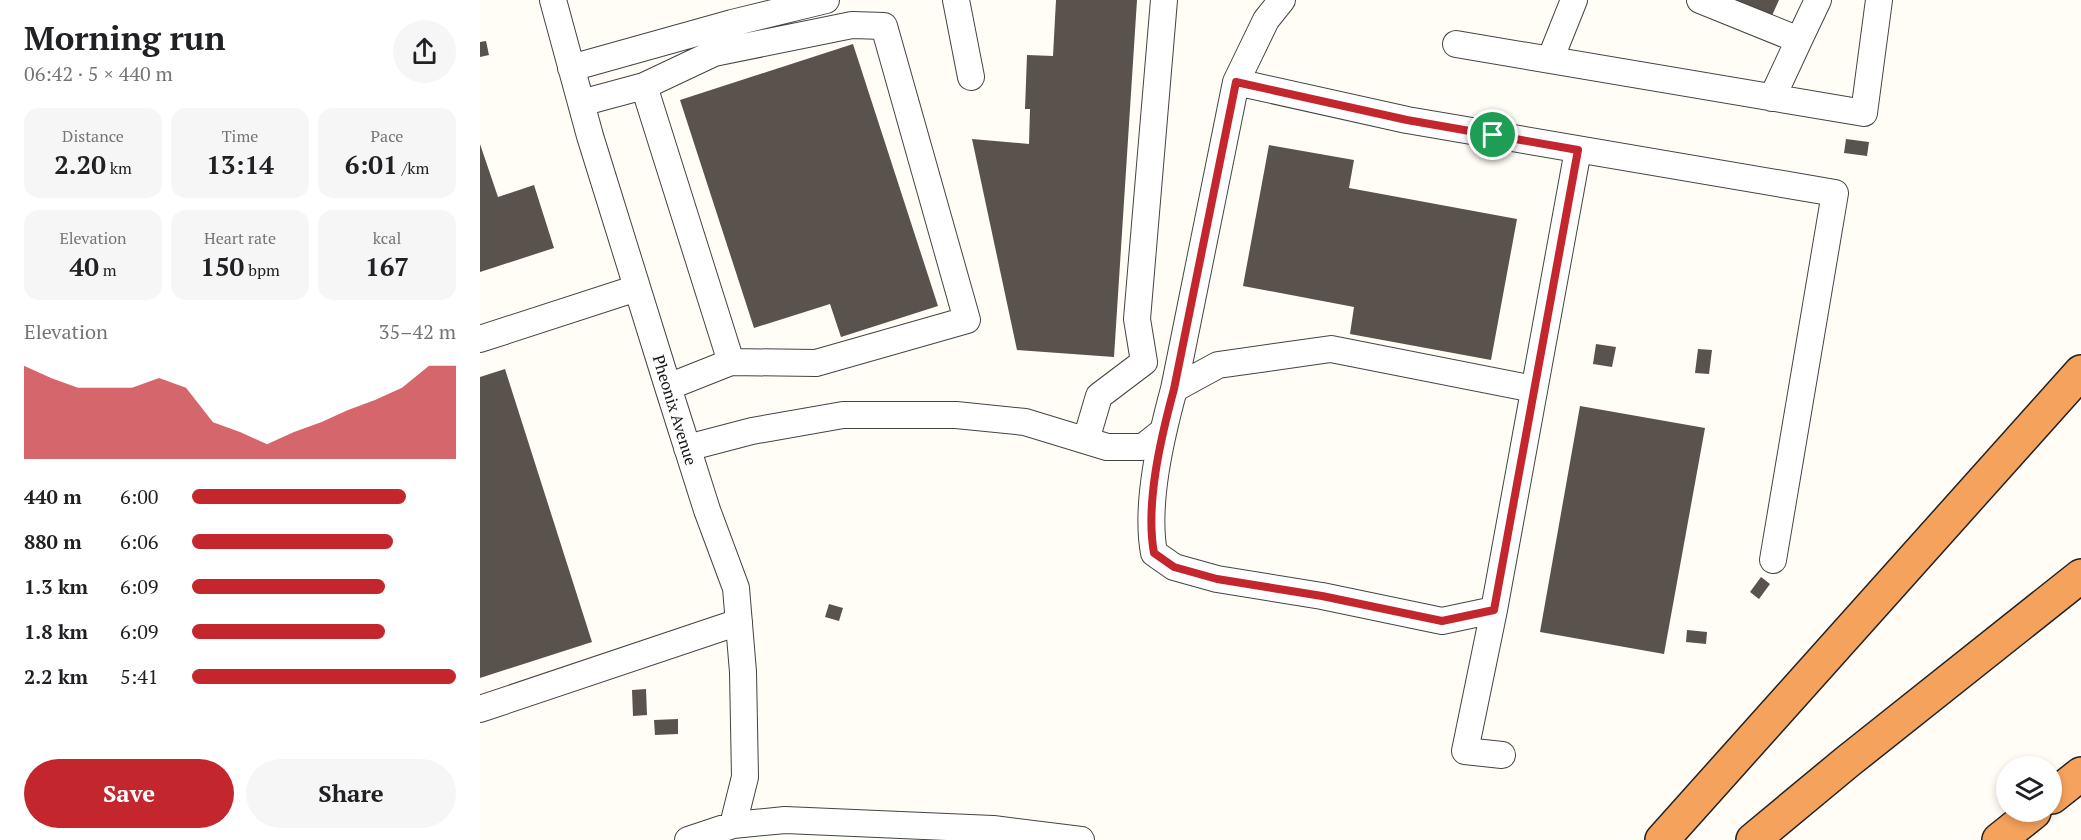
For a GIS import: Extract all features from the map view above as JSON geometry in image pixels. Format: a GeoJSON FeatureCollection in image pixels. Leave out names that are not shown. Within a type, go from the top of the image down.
{"type":"FeatureCollection","features":[{"type":"Feature","properties":{"kind":"highway"},"geometry":{"type":"LineString","coordinates":[[1662,840],[2081,372]]}},
{"type":"Feature","properties":{"kind":"highway"},"geometry":{"type":"LineString","coordinates":[[1752,840],[1963,668],[2081,576]]}},
{"type":"Feature","properties":{"kind":"highway"},"geometry":{"type":"LineString","coordinates":[[2062,789],[2081,774]]}},
{"type":"Feature","properties":{"kind":"highway"},"geometry":{"type":"LineString","coordinates":[[1999,840],[2022,822]]}},
{"type":"Feature","properties":{"kind":"street","name":"Pheonix Avenue"},"geometry":{"type":"LineString","coordinates":[[553,0],[581,103],[706,510],[736,588],[743,672],[745,777],[738,833]]}},
{"type":"Feature","properties":{"kind":"street"},"geometry":{"type":"LineString","coordinates":[[572,68],[732,23],[826,0]]}},
{"type":"Feature","properties":{"kind":"street"},"geometry":{"type":"LineString","coordinates":[[956,0],[971,77]]}},
{"type":"Feature","properties":{"kind":"street"},"geometry":{"type":"LineString","coordinates":[[1086,440],[1099,396],[1144,362],[1137,319],[1164,0]]}},
{"type":"Feature","properties":{"kind":"street"},"geometry":{"type":"LineString","coordinates":[[1282,0],[1266,20],[1236,82],[1174,389],[1162,432],[1150,529],[1154,553],[1174,567],[1217,579],[1322,596],[1442,621],[1494,610]]}},
{"type":"Feature","properties":{"kind":"street"},"geometry":{"type":"LineString","coordinates":[[1550,60],[1575,0]]}},
{"type":"Feature","properties":{"kind":"street"},"geometry":{"type":"LineString","coordinates":[[1700,0],[1799,40]]}},
{"type":"Feature","properties":{"kind":"street"},"geometry":{"type":"LineString","coordinates":[[1772,98],[1818,0]]}},
{"type":"Feature","properties":{"kind":"street"},"geometry":{"type":"LineString","coordinates":[[1456,44],[1864,113],[1879,0]]}},
{"type":"Feature","properties":{"kind":"street"},"geometry":{"type":"LineString","coordinates":[[581,103],[644,86],[714,53],[852,25],[884,26],[967,320],[816,363],[731,362],[668,387]]}},
{"type":"Feature","properties":{"kind":"street"},"geometry":{"type":"LineString","coordinates":[[1236,82],[1407,120],[1835,193],[1773,560]]}},
{"type":"Feature","properties":{"kind":"street"},"geometry":{"type":"LineString","coordinates":[[644,86],[731,362]]}},
{"type":"Feature","properties":{"kind":"street"},"geometry":{"type":"LineString","coordinates":[[1502,754],[1465,751],[1494,610],[1578,150]]}},
{"type":"Feature","properties":{"kind":"street"},"geometry":{"type":"LineString","coordinates":[[480,339],[637,288]]}},
{"type":"Feature","properties":{"kind":"street"},"geometry":{"type":"LineString","coordinates":[[1174,389],[1218,365],[1331,349],[1534,389]]}},
{"type":"Feature","properties":{"kind":"street"},"geometry":{"type":"LineString","coordinates":[[687,448],[752,431],[843,415],[956,415],[1026,422],[1107,447],[1143,447],[1162,432]]}},
{"type":"Feature","properties":{"kind":"street"},"geometry":{"type":"LineString","coordinates":[[480,709],[739,622]]}},
{"type":"Feature","properties":{"kind":"street"},"geometry":{"type":"LineString","coordinates":[[688,840],[738,833],[785,820],[993,829],[1081,840]]}},
{"type":"Feature","properties":{"kind":"building"},"geometry":{"type":"Polygon","coordinates":[[[1056,0],[1137,0],[1114,357],[1017,350],[972,139],[1029,144],[1030,109],[1025,109],[1027,55],[1053,56],[1056,0]]]}},
{"type":"Feature","properties":{"kind":"building"},"geometry":{"type":"Polygon","coordinates":[[[1725,0],[1779,0],[1770,20],[1725,0]]]}},
{"type":"Feature","properties":{"kind":"building"},"geometry":{"type":"Polygon","coordinates":[[[486,41],[489,55],[480,57],[480,42],[486,41]]]}},
{"type":"Feature","properties":{"kind":"building"},"geometry":{"type":"Polygon","coordinates":[[[853,44],[938,306],[841,337],[830,304],[754,328],[680,100],[853,44]]]}},
{"type":"Feature","properties":{"kind":"building"},"geometry":{"type":"Polygon","coordinates":[[[1846,139],[1869,142],[1867,156],[1844,153],[1846,139]]]}},
{"type":"Feature","properties":{"kind":"building"},"geometry":{"type":"Polygon","coordinates":[[[480,144],[498,197],[534,185],[554,248],[480,272],[480,144]]]}},
{"type":"Feature","properties":{"kind":"building"},"geometry":{"type":"Polygon","coordinates":[[[1269,145],[1354,160],[1349,188],[1517,219],[1491,360],[1350,334],[1354,307],[1243,286],[1269,145]]]}},
{"type":"Feature","properties":{"kind":"building"},"geometry":{"type":"Polygon","coordinates":[[[1596,344],[1616,347],[1612,367],[1593,364],[1596,344]]]}},
{"type":"Feature","properties":{"kind":"building"},"geometry":{"type":"Polygon","coordinates":[[[1698,349],[1712,350],[1709,374],[1695,373],[1698,349]]]}},
{"type":"Feature","properties":{"kind":"building"},"geometry":{"type":"Polygon","coordinates":[[[505,369],[592,642],[480,678],[480,377],[505,369]]]}},
{"type":"Feature","properties":{"kind":"building"},"geometry":{"type":"Polygon","coordinates":[[[1580,406],[1705,428],[1664,654],[1540,632],[1580,406]]]}},
{"type":"Feature","properties":{"kind":"building"},"geometry":{"type":"Polygon","coordinates":[[[1761,577],[1770,584],[1759,599],[1750,592],[1761,577]]]}},
{"type":"Feature","properties":{"kind":"building"},"geometry":{"type":"Polygon","coordinates":[[[829,604],[843,608],[839,621],[825,617],[829,604]]]}},
{"type":"Feature","properties":{"kind":"building"},"geometry":{"type":"Polygon","coordinates":[[[1687,630],[1707,632],[1706,644],[1686,642],[1687,630]]]}},
{"type":"Feature","properties":{"kind":"building"},"geometry":{"type":"Polygon","coordinates":[[[646,689],[647,715],[633,716],[632,690],[646,689]]]}},
{"type":"Feature","properties":{"kind":"building"},"geometry":{"type":"Polygon","coordinates":[[[678,719],[678,734],[655,735],[654,720],[678,719]]]}},
{"type":"Feature","properties":{"kind":"route"},"geometry":{"type":"LineString","coordinates":[[1236,82],[1407,120],[1493,135],[1578,150],[1494,610],[1442,621],[1322,596],[1217,579],[1174,567],[1154,553],[1150,529],[1162,432],[1174,389],[1236,82]]}}]}
